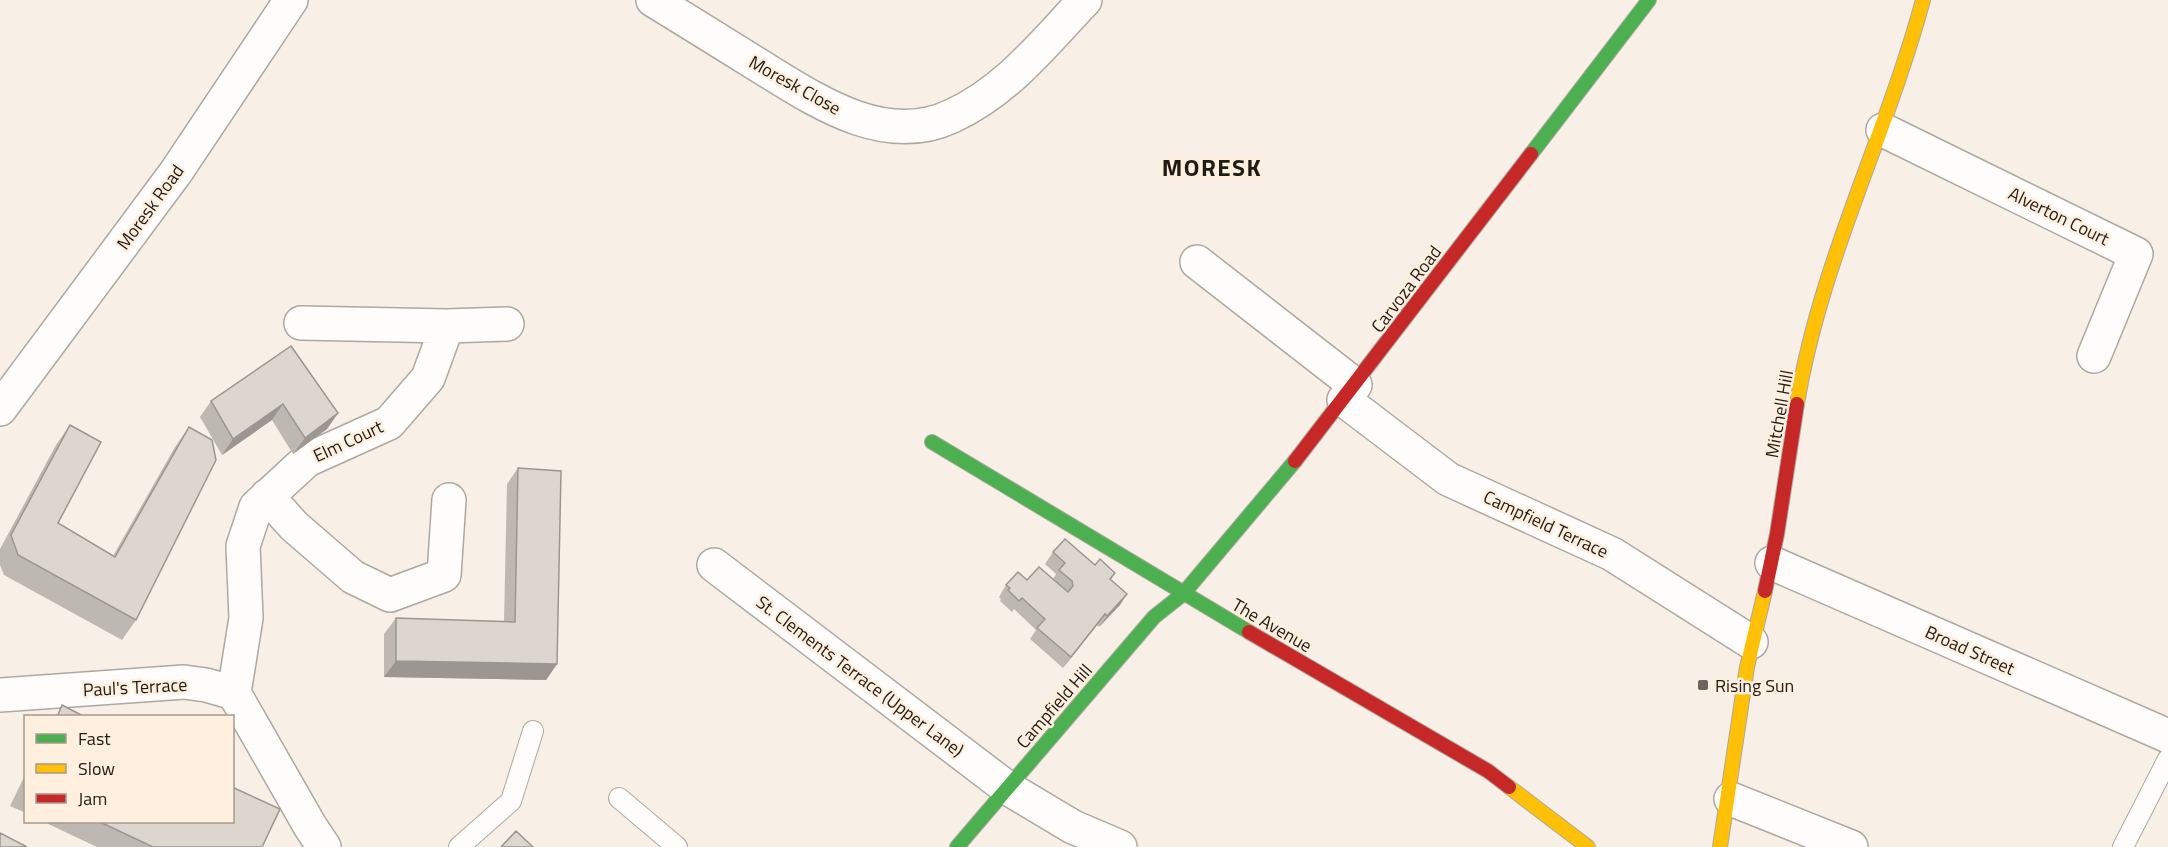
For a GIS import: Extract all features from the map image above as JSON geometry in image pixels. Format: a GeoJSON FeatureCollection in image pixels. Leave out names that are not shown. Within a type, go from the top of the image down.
{"type":"FeatureCollection","features":[{"type":"Feature","properties":{"kind":"street","name":"Moresk Road"},"geometry":{"type":"LineString","coordinates":[[0,408],[176,172],[291,0]]}},
{"type":"Feature","properties":{"kind":"street","name":"Moresk Close"},"geometry":{"type":"LineString","coordinates":[[654,0],[820,103],[871,122],[894,126],[915,126],[951,117],[996,89],[1017,73],[1085,0]]}},
{"type":"Feature","properties":{"kind":"street","name":"Carvoza Road"},"geometry":{"type":"LineString","coordinates":[[1183,594],[1350,392],[1649,0]]}},
{"type":"Feature","properties":{"kind":"street","name":"Mitchell Hill"},"geometry":{"type":"LineString","coordinates":[[1720,847],[1731,799],[1751,642],[1772,563],[1812,329],[1826,275],[1855,192],[1882,130],[1923,0]]}},
{"type":"Feature","properties":{"kind":"street","name":"Alverton Court"},"geometry":{"type":"LineString","coordinates":[[1882,130],[2136,254],[2094,356]]}},
{"type":"Feature","properties":{"kind":"street","name":"Campfield Terrace"},"geometry":{"type":"LineString","coordinates":[[1197,262],[1448,479],[1612,554],[1751,642]]}},
{"type":"Feature","properties":{"kind":"street"},"geometry":{"type":"LineString","coordinates":[[301,323],[447,326],[507,324]]}},
{"type":"Feature","properties":{"kind":"street","name":"Elm Court"},"geometry":{"type":"LineString","coordinates":[[234,693],[246,618],[243,546],[256,507],[308,460],[388,423],[428,378],[447,326]]}},
{"type":"Feature","properties":{"kind":"street","name":"The Avenue"},"geometry":{"type":"LineString","coordinates":[[932,442],[1183,594],[1488,771],[1588,847]]}},
{"type":"Feature","properties":{"kind":"street"},"geometry":{"type":"LineString","coordinates":[[267,496],[294,526],[353,577],[390,595],[444,575],[449,500]]}},
{"type":"Feature","properties":{"kind":"street","name":"Broad Street"},"geometry":{"type":"LineString","coordinates":[[1772,563],[2168,736]]}},
{"type":"Feature","properties":{"kind":"street","name":"St. Clements Terrace (Upper Lane)"},"geometry":{"type":"LineString","coordinates":[[714,565],[1006,787],[1073,827],[1120,847]]}},
{"type":"Feature","properties":{"kind":"street","name":"Campfield Hill"},"geometry":{"type":"LineString","coordinates":[[957,847],[1006,787],[1042,750],[1154,617],[1183,594]]}},
{"type":"Feature","properties":{"kind":"street","name":"Paul's Terrace"},"geometry":{"type":"LineString","coordinates":[[0,695],[184,682],[234,693]]}},
{"type":"Feature","properties":{"kind":"street"},"geometry":{"type":"LineString","coordinates":[[234,693],[324,847]]}},
{"type":"Feature","properties":{"kind":"street"},"geometry":{"type":"LineString","coordinates":[[1731,799],[1851,847]]}},
{"type":"Feature","properties":{"kind":"lane"},"geometry":{"type":"LineString","coordinates":[[459,847],[511,801],[533,731]]}},
{"type":"Feature","properties":{"kind":"lane"},"geometry":{"type":"LineString","coordinates":[[2123,847],[2168,759]]}},
{"type":"Feature","properties":{"kind":"lane"},"geometry":{"type":"LineString","coordinates":[[619,798],[677,847]]}},
{"type":"Feature","properties":{"kind":"building"},"geometry":{"type":"Polygon","coordinates":[[[291,346],[338,413],[305,438],[283,404],[233,439],[211,401],[291,346]]]}},
{"type":"Feature","properties":{"kind":"building"},"geometry":{"type":"Polygon","coordinates":[[[70,425],[101,442],[58,523],[115,557],[189,427],[212,440],[216,460],[136,620],[18,555],[11,535],[70,425]]]}},
{"type":"Feature","properties":{"kind":"building"},"geometry":{"type":"Polygon","coordinates":[[[518,468],[561,471],[557,664],[396,661],[396,618],[515,622],[518,468]]]}},
{"type":"Feature","properties":{"kind":"building"},"geometry":{"type":"Polygon","coordinates":[[[1065,539],[1095,565],[1100,559],[1115,573],[1110,579],[1127,594],[1107,616],[1105,614],[1071,657],[1037,628],[1045,619],[1022,598],[1019,601],[1006,585],[1018,572],[1027,580],[1039,567],[1068,592],[1073,586],[1072,581],[1059,570],[1065,563],[1053,552],[1065,539]]]}},
{"type":"Feature","properties":{"kind":"building"},"geometry":{"type":"Polygon","coordinates":[[[62,705],[81,715],[58,715],[62,705]]]}},
{"type":"Feature","properties":{"kind":"building"},"geometry":{"type":"Polygon","coordinates":[[[234,788],[280,809],[262,847],[153,847],[102,823],[234,823],[234,788]]]}},
{"type":"Feature","properties":{"kind":"building"},"geometry":{"type":"Polygon","coordinates":[[[516,831],[533,847],[501,847],[516,831]]]}},
{"type":"Feature","properties":{"kind":"building"},"geometry":{"type":"Polygon","coordinates":[[[0,833],[27,847],[0,847],[0,833]]]}},
{"type":"Feature","properties":{"kind":"traffic: fast"},"geometry":{"type":"LineString","coordinates":[[1531,154],[1649,0]]}},
{"type":"Feature","properties":{"kind":"traffic: fast"},"geometry":{"type":"LineString","coordinates":[[932,442],[1249,632]]}},
{"type":"Feature","properties":{"kind":"traffic: fast"},"geometry":{"type":"LineString","coordinates":[[957,847],[1154,617],[1183,594],[1295,461]]}},
{"type":"Feature","properties":{"kind":"traffic: slow"},"geometry":{"type":"LineString","coordinates":[[1797,404],[1821,301],[1908,51],[1923,0]]}},
{"type":"Feature","properties":{"kind":"traffic: slow"},"geometry":{"type":"LineString","coordinates":[[1720,847],[1747,667],[1765,591]]}},
{"type":"Feature","properties":{"kind":"traffic: slow"},"geometry":{"type":"LineString","coordinates":[[1509,787],[1588,847]]}},
{"type":"Feature","properties":{"kind":"traffic: jam"},"geometry":{"type":"LineString","coordinates":[[1295,461],[1531,154]]}},
{"type":"Feature","properties":{"kind":"traffic: jam"},"geometry":{"type":"LineString","coordinates":[[1765,591],[1777,534],[1797,404]]}},
{"type":"Feature","properties":{"kind":"traffic: jam"},"geometry":{"type":"LineString","coordinates":[[1249,632],[1488,771],[1509,787]]}},
{"type":"Feature","properties":{"kind":"place","name":"Rising Sun"},"geometry":{"type":"Point","coordinates":[1703,685]}},
{"type":"Feature","properties":{"kind":"district","name":"MORESK"},"geometry":{"type":"Point","coordinates":[1212,167]}}]}
